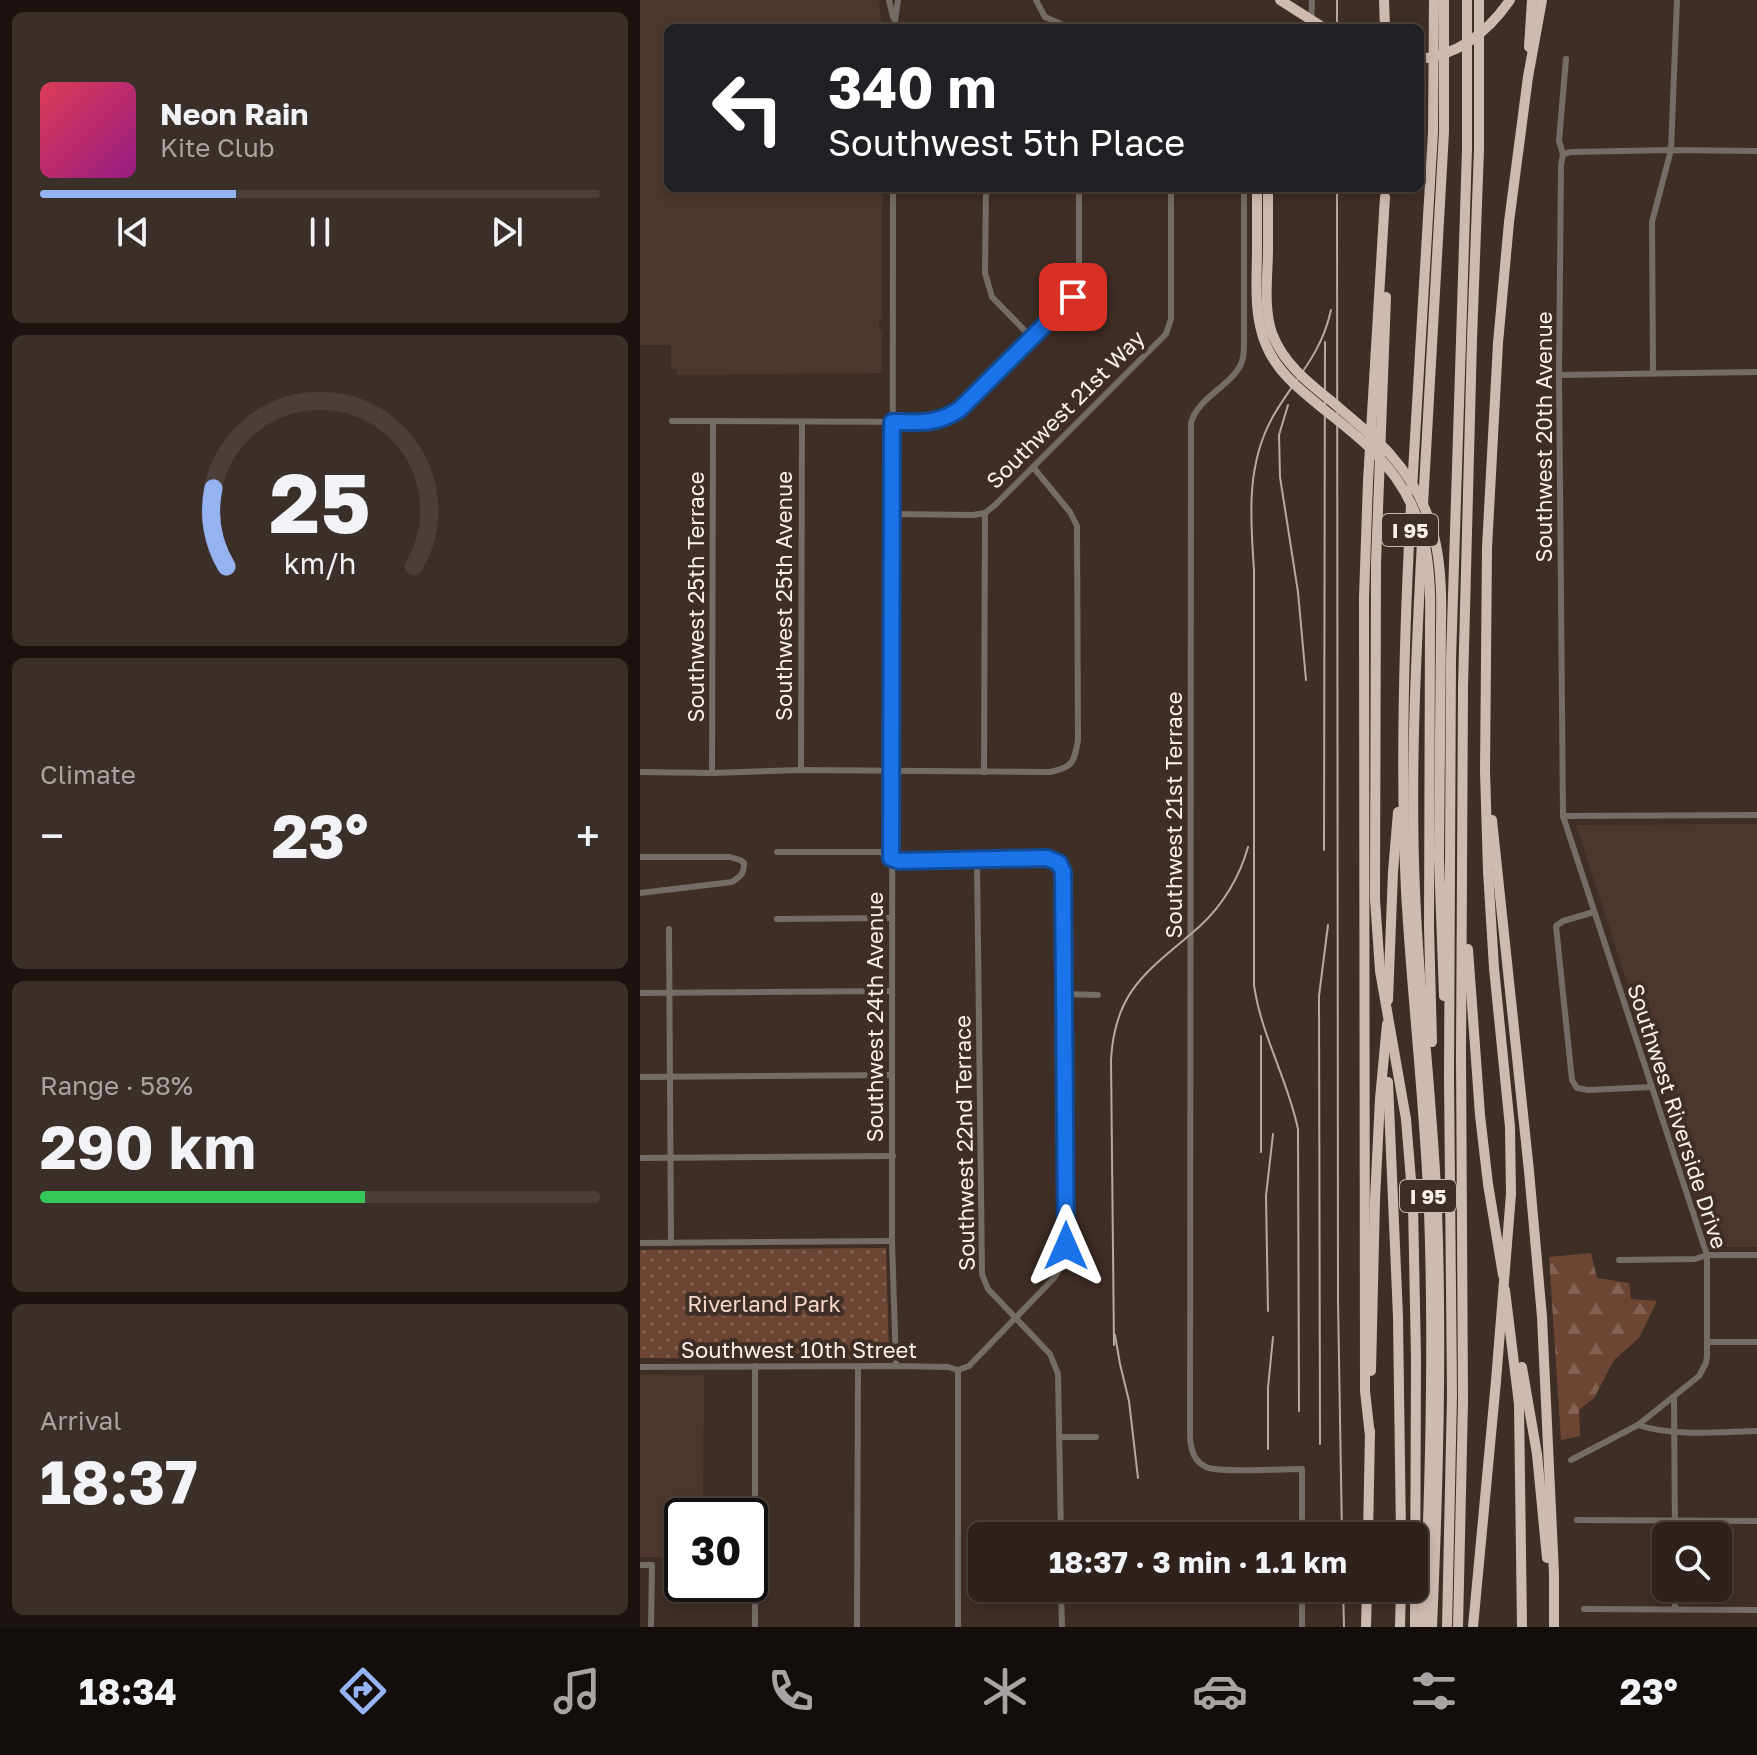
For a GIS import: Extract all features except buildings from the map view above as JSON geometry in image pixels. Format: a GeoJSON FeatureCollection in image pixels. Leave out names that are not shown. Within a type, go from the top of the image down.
{"type":"FeatureCollection","features":[{"type":"Feature","properties":{"kind":"highway"},"geometry":{"type":"LineString","coordinates":[[1280,0],[1318,24]]}},
{"type":"Feature","properties":{"kind":"highway"},"geometry":{"type":"LineString","coordinates":[[1384,0],[1385,24]]}},
{"type":"Feature","properties":{"kind":"highway","name":"I 95"},"geometry":{"type":"LineString","coordinates":[[1424,1627],[1432,1408],[1429,1223],[1408,917],[1402,766],[1405,611],[1433,132],[1434,0]]}},
{"type":"Feature","properties":{"kind":"highway"},"geometry":{"type":"LineString","coordinates":[[1432,1627],[1440,1395],[1439,1275],[1434,1157],[1416,918],[1413,770],[1417,614],[1444,132],[1444,0]]}},
{"type":"Feature","properties":{"kind":"highway"},"geometry":{"type":"LineString","coordinates":[[1447,1627],[1452,1395],[1449,1077],[1451,659],[1467,149],[1467,0]]}},
{"type":"Feature","properties":{"kind":"highway","name":"I 95"},"geometry":{"type":"LineString","coordinates":[[1458,1627],[1463,1401],[1461,1072],[1465,605],[1480,136],[1479,0]]}},
{"type":"Feature","properties":{"kind":"highway"},"geometry":{"type":"LineString","coordinates":[[1424,58],[1449,52],[1472,40],[1491,24],[1510,0]]}},
{"type":"Feature","properties":{"kind":"highway"},"geometry":{"type":"LineString","coordinates":[[1528,77],[1532,0]]}},
{"type":"Feature","properties":{"kind":"highway"},"geometry":{"type":"LineString","coordinates":[[1473,1627],[1511,1194],[1510,1127],[1488,881],[1485,771],[1487,562],[1497,358],[1509,222],[1528,77],[1542,0]]}},
{"type":"Feature","properties":{"kind":"highway"},"geometry":{"type":"LineString","coordinates":[[1257,192],[1269,321],[1284,357],[1298,374],[1390,453],[1408,477],[1435,536],[1442,583],[1436,624],[1429,949],[1436,1126],[1434,1157]]}},
{"type":"Feature","properties":{"kind":"highway"},"geometry":{"type":"LineString","coordinates":[[1262,248],[1268,192]]}},
{"type":"Feature","properties":{"kind":"highway"},"geometry":{"type":"LineString","coordinates":[[1385,192],[1385,350],[1376,595],[1375,899],[1380,971],[1406,1119],[1413,1205],[1415,1627]]}},
{"type":"Feature","properties":{"kind":"highway"},"geometry":{"type":"LineString","coordinates":[[1370,1436],[1365,1391],[1364,598],[1385,192]]}},
{"type":"Feature","properties":{"kind":"highway"},"geometry":{"type":"LineString","coordinates":[[1436,624],[1439,883],[1449,1077]]}},
{"type":"Feature","properties":{"kind":"highway"},"geometry":{"type":"LineString","coordinates":[[1487,731],[1496,861],[1542,1317],[1555,1583],[1552,1627]]}},
{"type":"Feature","properties":{"kind":"highway"},"geometry":{"type":"LineString","coordinates":[[1368,1522],[1375,1199],[1402,766]]}},
{"type":"Feature","properties":{"kind":"highway"},"geometry":{"type":"LineString","coordinates":[[1463,887],[1488,1184],[1538,1468],[1552,1627]]}},
{"type":"Feature","properties":{"kind":"highway"},"geometry":{"type":"LineString","coordinates":[[1386,1040],[1396,1264],[1401,1522]]}},
{"type":"Feature","properties":{"kind":"highway"},"geometry":{"type":"LineString","coordinates":[[1509,1311],[1521,1440],[1522,1627]]}},
{"type":"Feature","properties":{"kind":"highway"},"geometry":{"type":"LineString","coordinates":[[1366,1627],[1367,1602]]}},
{"type":"Feature","properties":{"kind":"highway"},"geometry":{"type":"LineString","coordinates":[[1400,1627],[1401,1602]]}},
{"type":"Feature","properties":{"kind":"street"},"geometry":{"type":"LineString","coordinates":[[889,0],[894,24]]}},
{"type":"Feature","properties":{"kind":"street"},"geometry":{"type":"LineString","coordinates":[[894,24],[898,0]]}},
{"type":"Feature","properties":{"kind":"street"},"geometry":{"type":"LineString","coordinates":[[1036,0],[1042,14],[1060,24]]}},
{"type":"Feature","properties":{"kind":"street"},"geometry":{"type":"LineString","coordinates":[[1311,24],[1312,0]]}},
{"type":"Feature","properties":{"kind":"street"},"geometry":{"type":"LineString","coordinates":[[1653,373],[1652,222],[1671,150],[1677,0]]}},
{"type":"Feature","properties":{"kind":"street","name":"Southwest 20th Avenue"},"geometry":{"type":"LineString","coordinates":[[1563,816],[1559,375],[1563,154],[1559,141],[1566,59]]}},
{"type":"Feature","properties":{"kind":"street"},"geometry":{"type":"LineString","coordinates":[[1563,154],[1757,151]]}},
{"type":"Feature","properties":{"kind":"street","name":"Southwest 24th Avenue"},"geometry":{"type":"LineString","coordinates":[[893,192],[891,858],[892,1241],[896,1366]]}},
{"type":"Feature","properties":{"kind":"street"},"geometry":{"type":"LineString","coordinates":[[986,192],[985,273],[992,297],[1031,337]]}},
{"type":"Feature","properties":{"kind":"street"},"geometry":{"type":"LineString","coordinates":[[672,421],[933,422],[949,417],[1073,297],[1079,274],[1079,192]]}},
{"type":"Feature","properties":{"kind":"street","name":"Southwest 21st Way"},"geometry":{"type":"LineString","coordinates":[[892,514],[985,513],[1166,334],[1171,319],[1171,192]]}},
{"type":"Feature","properties":{"kind":"street","name":"Southwest 21st Terrace"},"geometry":{"type":"LineString","coordinates":[[1244,192],[1243,360],[1236,372],[1195,413],[1191,423],[1190,1434],[1191,1449],[1205,1466],[1215,1469],[1302,1469],[1302,1522]]}},
{"type":"Feature","properties":{"kind":"street"},"geometry":{"type":"LineString","coordinates":[[1559,375],[1757,372]]}},
{"type":"Feature","properties":{"kind":"street","name":"Southwest 25th Terrace"},"geometry":{"type":"LineString","coordinates":[[712,773],[713,422]]}},
{"type":"Feature","properties":{"kind":"street","name":"Southwest 25th Avenue"},"geometry":{"type":"LineString","coordinates":[[801,770],[802,422]]}},
{"type":"Feature","properties":{"kind":"street"},"geometry":{"type":"LineString","coordinates":[[640,772],[1050,772],[1068,768],[1075,758],[1078,740],[1077,526],[1070,512],[1033,467]]}},
{"type":"Feature","properties":{"kind":"street"},"geometry":{"type":"LineString","coordinates":[[984,772],[985,513]]}},
{"type":"Feature","properties":{"kind":"street"},"geometry":{"type":"LineString","coordinates":[[1563,816],[1757,815]]}},
{"type":"Feature","properties":{"kind":"street","name":"Southwest Riverside Drive"},"geometry":{"type":"LineString","coordinates":[[1563,816],[1707,1255],[1706,1363],[1699,1376],[1638,1425],[1571,1460]]}},
{"type":"Feature","properties":{"kind":"street"},"geometry":{"type":"LineString","coordinates":[[777,852],[880,852],[899,861],[1047,858],[1059,863],[1063,872],[1064,1262],[1054,1278],[1016,1319],[969,1366],[958,1370],[958,1627]]}},
{"type":"Feature","properties":{"kind":"street"},"geometry":{"type":"LineString","coordinates":[[640,857],[730,857],[744,863],[742,875],[732,882],[640,893]]}},
{"type":"Feature","properties":{"kind":"street","name":"Southwest 22nd Terrace"},"geometry":{"type":"LineString","coordinates":[[977,860],[982,1274],[988,1289],[1050,1354],[1058,1374],[1061,1522]]}},
{"type":"Feature","properties":{"kind":"street"},"geometry":{"type":"LineString","coordinates":[[1594,912],[1556,926],[1572,1080],[1577,1088],[1588,1090],[1652,1087]]}},
{"type":"Feature","properties":{"kind":"street"},"geometry":{"type":"LineString","coordinates":[[777,919],[892,918]]}},
{"type":"Feature","properties":{"kind":"street"},"geometry":{"type":"LineString","coordinates":[[669,929],[671,1243]]}},
{"type":"Feature","properties":{"kind":"street"},"geometry":{"type":"LineString","coordinates":[[640,993],[892,991]]}},
{"type":"Feature","properties":{"kind":"street"},"geometry":{"type":"LineString","coordinates":[[1064,994],[1098,995]]}},
{"type":"Feature","properties":{"kind":"street"},"geometry":{"type":"LineString","coordinates":[[640,1077],[892,1075]]}},
{"type":"Feature","properties":{"kind":"street"},"geometry":{"type":"LineString","coordinates":[[640,1158],[893,1156]]}},
{"type":"Feature","properties":{"kind":"street"},"geometry":{"type":"LineString","coordinates":[[640,1243],[892,1241]]}},
{"type":"Feature","properties":{"kind":"street"},"geometry":{"type":"LineString","coordinates":[[1619,1260],[1757,1255]]}},
{"type":"Feature","properties":{"kind":"street"},"geometry":{"type":"LineString","coordinates":[[1707,1342],[1757,1342]]}},
{"type":"Feature","properties":{"kind":"street"},"geometry":{"type":"LineString","coordinates":[[755,1366],[755,1627]]}},
{"type":"Feature","properties":{"kind":"street","name":"Southwest 10th Street"},"geometry":{"type":"LineString","coordinates":[[640,1367],[896,1366],[958,1370]]}},
{"type":"Feature","properties":{"kind":"street"},"geometry":{"type":"LineString","coordinates":[[857,1627],[858,1367]]}},
{"type":"Feature","properties":{"kind":"street"},"geometry":{"type":"LineString","coordinates":[[1674,1397],[1675,1521]]}},
{"type":"Feature","properties":{"kind":"street"},"geometry":{"type":"LineString","coordinates":[[1638,1425],[1675,1432],[1757,1431]]}},
{"type":"Feature","properties":{"kind":"street"},"geometry":{"type":"LineString","coordinates":[[1060,1437],[1096,1437]]}},
{"type":"Feature","properties":{"kind":"street"},"geometry":{"type":"LineString","coordinates":[[1577,1520],[1757,1521]]}},
{"type":"Feature","properties":{"kind":"street"},"geometry":{"type":"LineString","coordinates":[[640,1565],[652,1565],[651,1627]]}},
{"type":"Feature","properties":{"kind":"street"},"geometry":{"type":"LineString","coordinates":[[1061,1602],[1062,1627]]}},
{"type":"Feature","properties":{"kind":"street"},"geometry":{"type":"LineString","coordinates":[[1302,1602],[1302,1627]]}},
{"type":"Feature","properties":{"kind":"street"},"geometry":{"type":"LineString","coordinates":[[1675,1602],[1675,1609]]}},
{"type":"Feature","properties":{"kind":"street"},"geometry":{"type":"LineString","coordinates":[[1584,1609],[1757,1610]]}},
{"type":"Feature","properties":{"kind":"shaded area"},"geometry":{"type":"Polygon","coordinates":[[[640,0],[879,0],[882,24],[664,24],[664,192],[882,192],[882,319],[879,320],[879,329],[882,330],[882,373],[678,375],[678,369],[671,369],[671,345],[640,345],[640,0]]]}},
{"type":"Feature","properties":{"kind":"shaded area"},"geometry":{"type":"Polygon","coordinates":[[[1757,824],[1757,1247],[1713,1247],[1576,825],[1757,824]]]}},
{"type":"Feature","properties":{"kind":"shaded area"},"geometry":{"type":"Polygon","coordinates":[[[640,1375],[704,1375],[703,1498],[664,1498],[664,1557],[640,1557],[640,1375]]]}},
{"type":"Feature","properties":{"kind":"green space","name":"Riverland Park"},"geometry":{"type":"Polygon","coordinates":[[[886,1248],[889,1359],[640,1358],[640,1250],[886,1248]]]}},
{"type":"Feature","properties":{"kind":"green space"},"geometry":{"type":"Polygon","coordinates":[[[1591,1253],[1597,1278],[1629,1283],[1631,1299],[1657,1301],[1639,1338],[1614,1360],[1594,1398],[1579,1410],[1580,1436],[1561,1440],[1549,1257],[1591,1253]]]}},
{"type":"Feature","properties":{"kind":"railway"},"geometry":{"type":"LineString","coordinates":[[1337,0],[1337,24]]}},
{"type":"Feature","properties":{"kind":"railway"},"geometry":{"type":"LineString","coordinates":[[1337,192],[1338,1300],[1342,1522]]}},
{"type":"Feature","properties":{"kind":"railway"},"geometry":{"type":"LineString","coordinates":[[1299,1411],[1298,1129],[1262,1022],[1254,985],[1254,570],[1251,509],[1255,470],[1266,431],[1315,353],[1331,310]]}},
{"type":"Feature","properties":{"kind":"railway"},"geometry":{"type":"LineString","coordinates":[[1324,850],[1325,342]]}},
{"type":"Feature","properties":{"kind":"railway"},"geometry":{"type":"LineString","coordinates":[[1288,405],[1279,435],[1280,477],[1298,592],[1306,680]]}},
{"type":"Feature","properties":{"kind":"railway"},"geometry":{"type":"LineString","coordinates":[[1114,1345],[1111,1060],[1114,1035],[1128,996],[1152,968],[1216,909],[1235,879],[1248,847]]}},
{"type":"Feature","properties":{"kind":"railway"},"geometry":{"type":"LineString","coordinates":[[1320,1444],[1319,996],[1328,925]]}},
{"type":"Feature","properties":{"kind":"railway"},"geometry":{"type":"LineString","coordinates":[[1261,1036],[1261,1152]]}},
{"type":"Feature","properties":{"kind":"railway"},"geometry":{"type":"LineString","coordinates":[[1268,1311],[1266,1196],[1273,1134]]}},
{"type":"Feature","properties":{"kind":"railway"},"geometry":{"type":"LineString","coordinates":[[1115,1335],[1129,1401],[1138,1478]]}},
{"type":"Feature","properties":{"kind":"railway"},"geometry":{"type":"LineString","coordinates":[[1268,1449],[1268,1388],[1273,1337]]}},
{"type":"Feature","properties":{"kind":"railway"},"geometry":{"type":"LineString","coordinates":[[1343,1602],[1344,1627]]}},
{"type":"Feature","properties":{"kind":"route"},"geometry":{"type":"LineString","coordinates":[[1066,1246],[1063,872],[1059,863],[1047,858],[951,861],[899,861],[891,858],[892,422],[933,422],[949,417],[1073,297]]}}]}
